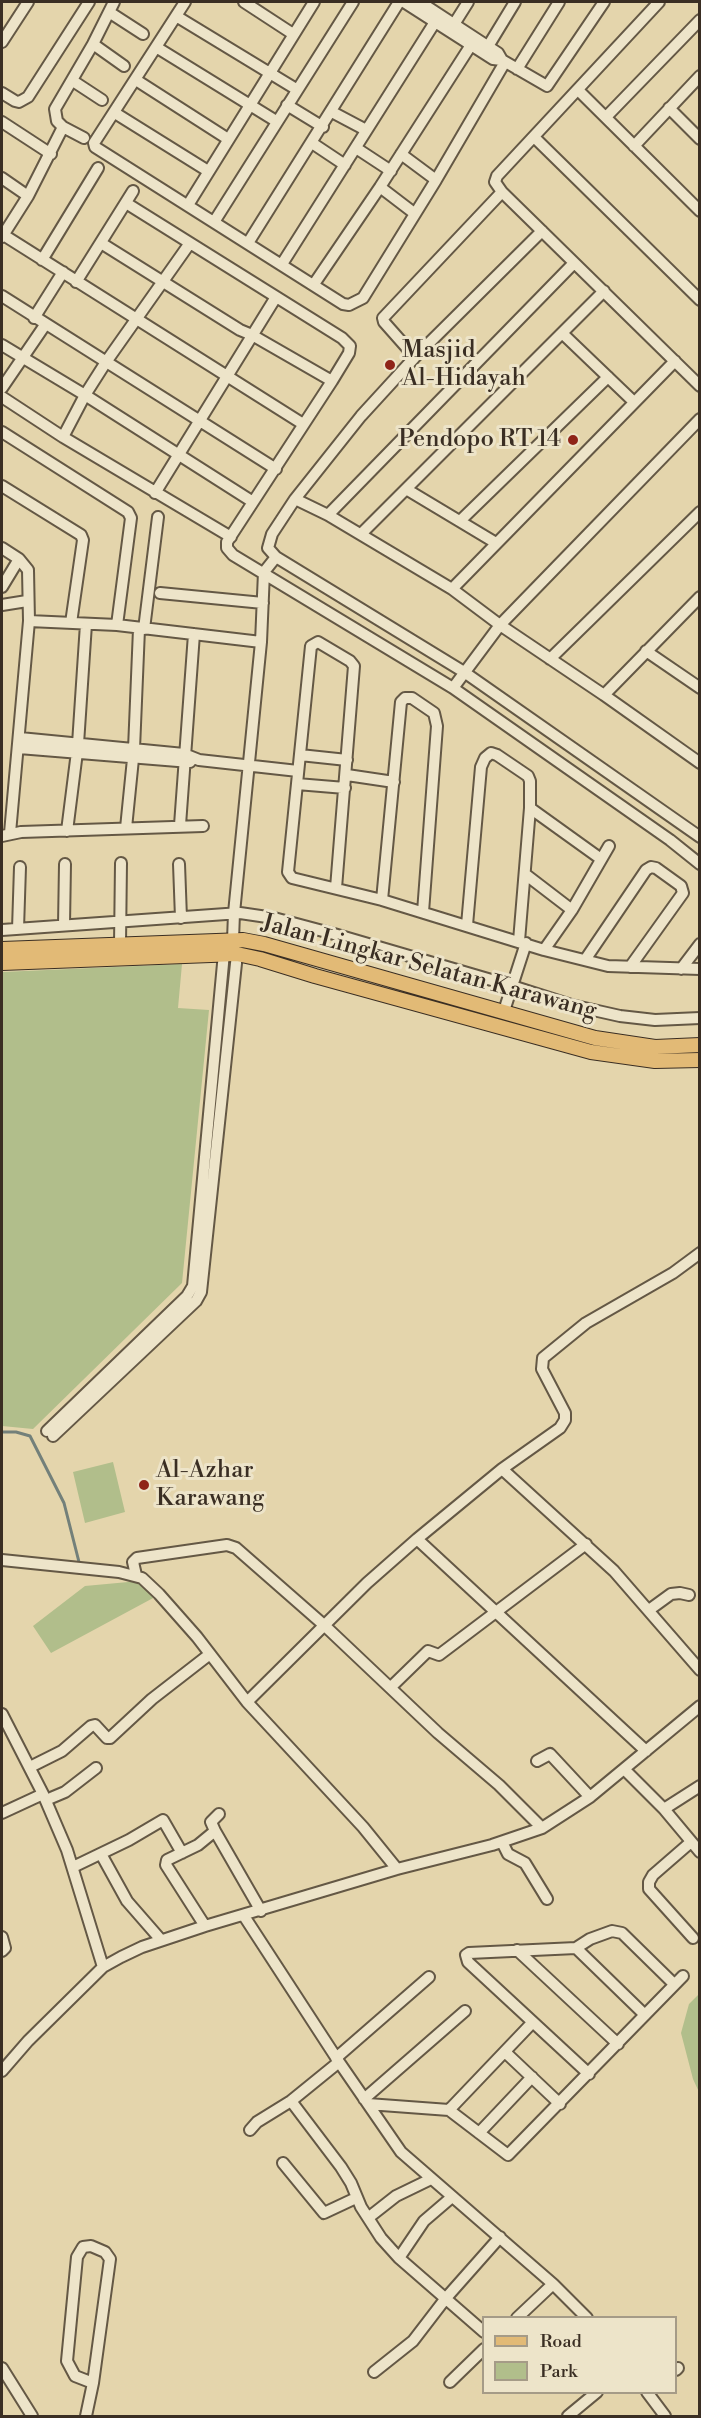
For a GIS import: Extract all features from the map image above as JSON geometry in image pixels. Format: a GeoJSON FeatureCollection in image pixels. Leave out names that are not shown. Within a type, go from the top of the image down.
{"type":"FeatureCollection","features":[{"type":"Feature","properties":{"kind":"main road","name":"Jalan Lingkar Selatan Karawang"},"geometry":{"type":"LineString","coordinates":[[2,949],[233,940],[264,944],[594,1038],[655,1047],[699,1045]]}},
{"type":"Feature","properties":{"kind":"main road","name":"Jalan Lingkar Selatan Karawang"},"geometry":{"type":"LineString","coordinates":[[2,963],[230,954],[260,959],[591,1052],[655,1061],[699,1060]]}},
{"type":"Feature","properties":{"kind":"main road"},"geometry":{"type":"LineString","coordinates":[[444,1011],[449,995]]}},
{"type":"Feature","properties":{"kind":"street"},"geometry":{"type":"LineString","coordinates":[[2,42],[28,2]]}},
{"type":"Feature","properties":{"kind":"street"},"geometry":{"type":"LineString","coordinates":[[185,2],[94,143],[94,147],[343,304],[349,305],[363,298],[436,180],[503,61]]}},
{"type":"Feature","properties":{"kind":"street"},"geometry":{"type":"LineString","coordinates":[[244,2],[293,34]]}},
{"type":"Feature","properties":{"kind":"street"},"geometry":{"type":"LineString","coordinates":[[260,12],[266,2]]}},
{"type":"Feature","properties":{"kind":"street"},"geometry":{"type":"LineString","coordinates":[[188,206],[314,2]]}},
{"type":"Feature","properties":{"kind":"street"},"geometry":{"type":"LineString","coordinates":[[214,222],[353,2]]}},
{"type":"Feature","properties":{"kind":"street"},"geometry":{"type":"LineString","coordinates":[[248,243],[323,127],[399,2]]}},
{"type":"Feature","properties":{"kind":"street"},"geometry":{"type":"LineString","coordinates":[[405,2],[419,4],[486,50],[494,59],[503,61],[544,86],[550,84],[604,2]]}},
{"type":"Feature","properties":{"kind":"street"},"geometry":{"type":"LineString","coordinates":[[452,27],[468,2]]}},
{"type":"Feature","properties":{"kind":"street"},"geometry":{"type":"LineString","coordinates":[[486,50],[515,2]]}},
{"type":"Feature","properties":{"kind":"street"},"geometry":{"type":"LineString","coordinates":[[517,69],[559,2]]}},
{"type":"Feature","properties":{"kind":"street"},"geometry":{"type":"LineString","coordinates":[[659,2],[496,177],[495,182],[502,192],[699,386]]}},
{"type":"Feature","properties":{"kind":"street"},"geometry":{"type":"LineString","coordinates":[[2,93],[19,102],[28,97],[84,3]]}},
{"type":"Feature","properties":{"kind":"street"},"geometry":{"type":"LineString","coordinates":[[419,4],[435,22],[452,27],[471,45],[486,50]]}},
{"type":"Feature","properties":{"kind":"street"},"geometry":{"type":"LineString","coordinates":[[84,138],[63,127],[57,121],[55,109],[73,81],[111,7],[143,34]]}},
{"type":"Feature","properties":{"kind":"street"},"geometry":{"type":"LineString","coordinates":[[176,16],[297,90]]}},
{"type":"Feature","properties":{"kind":"street"},"geometry":{"type":"LineString","coordinates":[[606,117],[699,20]]}},
{"type":"Feature","properties":{"kind":"street"},"geometry":{"type":"LineString","coordinates":[[282,264],[435,22]]}},
{"type":"Feature","properties":{"kind":"street"},"geometry":{"type":"LineString","coordinates":[[93,44],[124,66]]}},
{"type":"Feature","properties":{"kind":"street"},"geometry":{"type":"LineString","coordinates":[[314,284],[381,187],[471,45]]}},
{"type":"Feature","properties":{"kind":"street"},"geometry":{"type":"LineString","coordinates":[[156,47],[276,121]]}},
{"type":"Feature","properties":{"kind":"street"},"geometry":{"type":"LineString","coordinates":[[634,146],[699,76]]}},
{"type":"Feature","properties":{"kind":"street"},"geometry":{"type":"LineString","coordinates":[[136,80],[228,139]]}},
{"type":"Feature","properties":{"kind":"street"},"geometry":{"type":"LineString","coordinates":[[73,81],[102,100]]}},
{"type":"Feature","properties":{"kind":"street"},"geometry":{"type":"LineString","coordinates":[[578,90],[699,211]]}},
{"type":"Feature","properties":{"kind":"street"},"geometry":{"type":"LineString","coordinates":[[287,105],[323,127]]}},
{"type":"Feature","properties":{"kind":"street"},"geometry":{"type":"LineString","coordinates":[[669,108],[699,139]]}},
{"type":"Feature","properties":{"kind":"street"},"geometry":{"type":"LineString","coordinates":[[332,111],[366,130]]}},
{"type":"Feature","properties":{"kind":"street"},"geometry":{"type":"LineString","coordinates":[[115,112],[208,171]]}},
{"type":"Feature","properties":{"kind":"street"},"geometry":{"type":"LineString","coordinates":[[2,122],[51,154]]}},
{"type":"Feature","properties":{"kind":"street"},"geometry":{"type":"LineString","coordinates":[[63,127],[28,196],[2,235],[303,424]]}},
{"type":"Feature","properties":{"kind":"street"},"geometry":{"type":"LineString","coordinates":[[534,137],[699,300]]}},
{"type":"Feature","properties":{"kind":"street"},"geometry":{"type":"LineString","coordinates":[[312,143],[345,165]]}},
{"type":"Feature","properties":{"kind":"street"},"geometry":{"type":"LineString","coordinates":[[356,148],[391,171]]}},
{"type":"Feature","properties":{"kind":"street"},"geometry":{"type":"LineString","coordinates":[[401,154],[436,180]]}},
{"type":"Feature","properties":{"kind":"street"},"geometry":{"type":"LineString","coordinates":[[42,260],[98,168]]}},
{"type":"Feature","properties":{"kind":"street"},"geometry":{"type":"LineString","coordinates":[[2,178],[28,196]]}},
{"type":"Feature","properties":{"kind":"street"},"geometry":{"type":"LineString","coordinates":[[381,187],[414,213]]}},
{"type":"Feature","properties":{"kind":"street"},"geometry":{"type":"LineString","coordinates":[[76,282],[133,191]]}},
{"type":"Feature","properties":{"kind":"street"},"geometry":{"type":"LineString","coordinates":[[415,357],[383,318],[502,192]]}},
{"type":"Feature","properties":{"kind":"street"},"geometry":{"type":"LineString","coordinates":[[126,203],[342,338],[350,346],[349,352],[332,381],[227,542],[227,548],[233,555],[453,688],[697,858]]}},
{"type":"Feature","properties":{"kind":"street"},"geometry":{"type":"LineString","coordinates":[[542,231],[415,357],[361,416],[295,499],[272,534],[268,548],[276,557],[464,672],[699,837]]}},
{"type":"Feature","properties":{"kind":"street"},"geometry":{"type":"LineString","coordinates":[[101,243],[240,330],[252,334],[332,381]]}},
{"type":"Feature","properties":{"kind":"street"},"geometry":{"type":"LineString","coordinates":[[63,437],[106,362],[190,243]]}},
{"type":"Feature","properties":{"kind":"street"},"geometry":{"type":"LineString","coordinates":[[328,515],[574,263]]}},
{"type":"Feature","properties":{"kind":"street"},"geometry":{"type":"LineString","coordinates":[[34,318],[63,272]]}},
{"type":"Feature","properties":{"kind":"street"},"geometry":{"type":"LineString","coordinates":[[361,534],[604,291]]}},
{"type":"Feature","properties":{"kind":"street"},"geometry":{"type":"LineString","coordinates":[[2,296],[276,469]]}},
{"type":"Feature","properties":{"kind":"street"},"geometry":{"type":"LineString","coordinates":[[155,493],[276,297]]}},
{"type":"Feature","properties":{"kind":"street"},"geometry":{"type":"LineString","coordinates":[[2,387],[45,325]]}},
{"type":"Feature","properties":{"kind":"street"},"geometry":{"type":"LineString","coordinates":[[562,333],[634,402]]}},
{"type":"Feature","properties":{"kind":"street"},"geometry":{"type":"LineString","coordinates":[[2,345],[86,395],[253,502]]}},
{"type":"Feature","properties":{"kind":"street"},"geometry":{"type":"LineString","coordinates":[[452,589],[675,361]]}},
{"type":"Feature","properties":{"kind":"street"},"geometry":{"type":"LineString","coordinates":[[460,520],[608,377]]}},
{"type":"Feature","properties":{"kind":"street"},"geometry":{"type":"LineString","coordinates":[[2,397],[63,437],[231,537]]}},
{"type":"Feature","properties":{"kind":"street"},"geometry":{"type":"LineString","coordinates":[[453,688],[500,625],[699,419]]}},
{"type":"Feature","properties":{"kind":"street"},"geometry":{"type":"LineString","coordinates":[[2,432],[128,512],[131,518],[117,625]]}},
{"type":"Feature","properties":{"kind":"street"},"geometry":{"type":"LineString","coordinates":[[2,486],[81,535],[71,623]]}},
{"type":"Feature","properties":{"kind":"street"},"geometry":{"type":"LineString","coordinates":[[406,489],[496,543]]}},
{"type":"Feature","properties":{"kind":"street"},"geometry":{"type":"LineString","coordinates":[[295,499],[328,515],[452,589],[699,763]]}},
{"type":"Feature","properties":{"kind":"street"},"geometry":{"type":"LineString","coordinates":[[550,658],[699,512]]}},
{"type":"Feature","properties":{"kind":"street"},"geometry":{"type":"LineString","coordinates":[[126,828],[134,754],[142,629],[158,517]]}},
{"type":"Feature","properties":{"kind":"street"},"geometry":{"type":"LineString","coordinates":[[2,548],[27,567],[29,621],[19,743],[6,835],[180,825],[203,826]]}},
{"type":"Feature","properties":{"kind":"street"},"geometry":{"type":"LineString","coordinates":[[233,940],[261,642],[264,572],[276,557]]}},
{"type":"Feature","properties":{"kind":"street"},"geometry":{"type":"LineString","coordinates":[[2,587],[19,559]]}},
{"type":"Feature","properties":{"kind":"street"},"geometry":{"type":"LineString","coordinates":[[160,593],[263,603]]}},
{"type":"Feature","properties":{"kind":"street"},"geometry":{"type":"LineString","coordinates":[[604,695],[699,597]]}},
{"type":"Feature","properties":{"kind":"street"},"geometry":{"type":"LineString","coordinates":[[2,604],[27,601]]}},
{"type":"Feature","properties":{"kind":"street"},"geometry":{"type":"LineString","coordinates":[[29,621],[117,625],[261,642]]}},
{"type":"Feature","properties":{"kind":"street"},"geometry":{"type":"LineString","coordinates":[[67,831],[78,749],[86,624]]}},
{"type":"Feature","properties":{"kind":"street"},"geometry":{"type":"LineString","coordinates":[[180,825],[194,634]]}},
{"type":"Feature","properties":{"kind":"street"},"geometry":{"type":"LineString","coordinates":[[336,888],[347,775],[354,666],[350,661],[318,642],[311,646],[288,872],[292,878],[382,900],[544,950],[608,966],[699,969]]}},
{"type":"Feature","properties":{"kind":"street"},"geometry":{"type":"LineString","coordinates":[[646,651],[697,683]]}},
{"type":"Feature","properties":{"kind":"street"},"geometry":{"type":"LineString","coordinates":[[382,900],[401,702],[405,698],[412,698],[434,713],[436,717],[423,912]]}},
{"type":"Feature","properties":{"kind":"street"},"geometry":{"type":"LineString","coordinates":[[19,743],[298,771]]}},
{"type":"Feature","properties":{"kind":"street"},"geometry":{"type":"LineString","coordinates":[[467,925],[481,767],[485,758],[491,753],[528,776],[530,808],[523,942],[504,1011]]}},
{"type":"Feature","properties":{"kind":"street"},"geometry":{"type":"LineString","coordinates":[[300,755],[347,760]]}},
{"type":"Feature","properties":{"kind":"street"},"geometry":{"type":"LineString","coordinates":[[347,775],[394,782]]}},
{"type":"Feature","properties":{"kind":"street"},"geometry":{"type":"LineString","coordinates":[[297,784],[345,788]]}},
{"type":"Feature","properties":{"kind":"street"},"geometry":{"type":"LineString","coordinates":[[530,808],[601,859]]}},
{"type":"Feature","properties":{"kind":"street"},"geometry":{"type":"LineString","coordinates":[[544,950],[572,910],[609,846]]}},
{"type":"Feature","properties":{"kind":"street"},"geometry":{"type":"LineString","coordinates":[[120,863],[120,944]]}},
{"type":"Feature","properties":{"kind":"street"},"geometry":{"type":"LineString","coordinates":[[64,864],[64,925]]}},
{"type":"Feature","properties":{"kind":"street"},"geometry":{"type":"LineString","coordinates":[[179,864],[181,918]]}},
{"type":"Feature","properties":{"kind":"street"},"geometry":{"type":"LineString","coordinates":[[18,928],[20,867]]}},
{"type":"Feature","properties":{"kind":"street"},"geometry":{"type":"LineString","coordinates":[[585,960],[646,870],[651,867],[656,868],[681,886],[682,893],[630,967]]}},
{"type":"Feature","properties":{"kind":"street"},"geometry":{"type":"LineString","coordinates":[[525,874],[572,910]]}},
{"type":"Feature","properties":{"kind":"street"},"geometry":{"type":"LineString","coordinates":[[2,930],[234,913],[274,918],[571,1005],[620,1016],[655,1020],[699,1018]]}},
{"type":"Feature","properties":{"kind":"street"},"geometry":{"type":"LineString","coordinates":[[681,969],[699,944]]}},
{"type":"Feature","properties":{"kind":"street"},"geometry":{"type":"LineString","coordinates":[[50,1433],[187,1296],[193,1286],[230,954]]}},
{"type":"Feature","properties":{"kind":"street"},"geometry":{"type":"LineString","coordinates":[[247,1702],[367,1583],[417,1539],[502,1468],[560,1428],[565,1420],[565,1413],[542,1368],[543,1358],[586,1323],[674,1273],[699,1253]]}},
{"type":"Feature","properties":{"kind":"street"},"geometry":{"type":"LineString","coordinates":[[502,1468],[586,1544],[649,1610],[699,1670]]}},
{"type":"Feature","properties":{"kind":"street"},"geometry":{"type":"LineString","coordinates":[[417,1539],[646,1751]]}},
{"type":"Feature","properties":{"kind":"street"},"geometry":{"type":"LineString","coordinates":[[391,1687],[428,1651],[439,1655],[586,1544]]}},
{"type":"Feature","properties":{"kind":"street"},"geometry":{"type":"LineString","coordinates":[[136,1575],[134,1559],[168,1552],[227,1545],[244,1554],[325,1626],[438,1733],[499,1785],[542,1828]]}},
{"type":"Feature","properties":{"kind":"street"},"geometry":{"type":"LineString","coordinates":[[2,1560],[136,1575],[159,1594],[247,1702],[363,1827],[398,1869]]}},
{"type":"Feature","properties":{"kind":"street"},"geometry":{"type":"LineString","coordinates":[[649,1610],[671,1594],[689,1595]]}},
{"type":"Feature","properties":{"kind":"street"},"geometry":{"type":"LineString","coordinates":[[30,1767],[62,1751],[91,1726],[95,1725],[106,1738],[110,1738],[152,1699],[210,1654]]}},
{"type":"Feature","properties":{"kind":"street"},"geometry":{"type":"LineString","coordinates":[[2,2071],[36,2032],[103,1967],[120,1957],[161,1940],[205,1926],[398,1869],[502,1842],[542,1828],[590,1797],[699,1706]]}},
{"type":"Feature","properties":{"kind":"street"},"geometry":{"type":"LineString","coordinates":[[2,1714],[44,1797],[73,1867],[103,1967]]}},
{"type":"Feature","properties":{"kind":"street"},"geometry":{"type":"LineString","coordinates":[[537,1761],[549,1754],[590,1797]]}},
{"type":"Feature","properties":{"kind":"street"},"geometry":{"type":"LineString","coordinates":[[2,1813],[44,1797],[65,1792],[96,1768]]}},
{"type":"Feature","properties":{"kind":"street"},"geometry":{"type":"LineString","coordinates":[[624,1769],[664,1809],[699,1852]]}},
{"type":"Feature","properties":{"kind":"street"},"geometry":{"type":"LineString","coordinates":[[664,1809],[699,1786]]}},
{"type":"Feature","properties":{"kind":"street"},"geometry":{"type":"LineString","coordinates":[[219,1814],[211,1822],[261,1911]]}},
{"type":"Feature","properties":{"kind":"street"},"geometry":{"type":"LineString","coordinates":[[73,1867],[163,1820],[182,1853]]}},
{"type":"Feature","properties":{"kind":"street"},"geometry":{"type":"LineString","coordinates":[[205,1926],[166,1865],[167,1860],[198,1845],[215,1831]]}},
{"type":"Feature","properties":{"kind":"street"},"geometry":{"type":"LineString","coordinates":[[502,1842],[508,1854],[525,1863],[547,1899]]}},
{"type":"Feature","properties":{"kind":"street"},"geometry":{"type":"LineString","coordinates":[[691,1842],[653,1875],[649,1889],[693,1938]]}},
{"type":"Feature","properties":{"kind":"street"},"geometry":{"type":"LineString","coordinates":[[101,1854],[127,1901],[161,1940]]}},
{"type":"Feature","properties":{"kind":"street"},"geometry":{"type":"LineString","coordinates":[[244,1916],[401,2152],[553,2284],[585,2316]]}},
{"type":"Feature","properties":{"kind":"street"},"geometry":{"type":"LineString","coordinates":[[589,2074],[465,1958],[469,1953],[576,1948],[590,1939],[612,1931],[622,1933],[674,1984]]}},
{"type":"Feature","properties":{"kind":"street"},"geometry":{"type":"LineString","coordinates":[[2,1937],[5,1948],[2,1951]]}},
{"type":"Feature","properties":{"kind":"street"},"geometry":{"type":"LineString","coordinates":[[576,1948],[645,2015]]}},
{"type":"Feature","properties":{"kind":"street"},"geometry":{"type":"LineString","coordinates":[[517,1950],[618,2044]]}},
{"type":"Feature","properties":{"kind":"street"},"geometry":{"type":"LineString","coordinates":[[366,2102],[448,2110],[508,2155],[683,1976]]}},
{"type":"Feature","properties":{"kind":"street"},"geometry":{"type":"LineString","coordinates":[[250,2130],[257,2122],[291,2101],[429,1977]]}},
{"type":"Feature","properties":{"kind":"street"},"geometry":{"type":"LineString","coordinates":[[366,2102],[465,2011]]}},
{"type":"Feature","properties":{"kind":"street"},"geometry":{"type":"LineString","coordinates":[[448,2110],[532,2023]]}},
{"type":"Feature","properties":{"kind":"street"},"geometry":{"type":"LineString","coordinates":[[505,2052],[560,2104]]}},
{"type":"Feature","properties":{"kind":"street"},"geometry":{"type":"LineString","coordinates":[[478,2133],[532,2077]]}},
{"type":"Feature","properties":{"kind":"street"},"geometry":{"type":"LineString","coordinates":[[291,2101],[341,2167],[381,2238],[399,2258],[482,2331]]}},
{"type":"Feature","properties":{"kind":"street"},"geometry":{"type":"LineString","coordinates":[[283,2163],[324,2213],[357,2198]]}},
{"type":"Feature","properties":{"kind":"street"},"geometry":{"type":"LineString","coordinates":[[368,2218],[396,2196],[431,2179]]}},
{"type":"Feature","properties":{"kind":"street"},"geometry":{"type":"LineString","coordinates":[[399,2258],[424,2221],[452,2197]]}},
{"type":"Feature","properties":{"kind":"street"},"geometry":{"type":"LineString","coordinates":[[374,2372],[413,2341],[446,2298],[500,2237]]}},
{"type":"Feature","properties":{"kind":"street"},"geometry":{"type":"LineString","coordinates":[[86,2416],[93,2383],[110,2259],[105,2252],[91,2246],[84,2247],[77,2257],[68,2361],[75,2376],[93,2383]]}},
{"type":"Feature","properties":{"kind":"street"},"geometry":{"type":"LineString","coordinates":[[519,2316],[553,2284]]}},
{"type":"Feature","properties":{"kind":"street"},"geometry":{"type":"LineString","coordinates":[[450,2382],[482,2350]]}},
{"type":"Feature","properties":{"kind":"street"},"geometry":{"type":"LineString","coordinates":[[2,2368],[32,2416]]}},
{"type":"Feature","properties":{"kind":"street"},"geometry":{"type":"LineString","coordinates":[[568,2416],[595,2394]]}},
{"type":"Feature","properties":{"kind":"street"},"geometry":{"type":"LineString","coordinates":[[649,2394],[666,2416]]}},
{"type":"Feature","properties":{"kind":"green space"},"geometry":{"type":"Polygon","coordinates":[[[182,964],[178,1008],[209,1010],[182,1283],[33,1429],[2,1426],[2,972],[182,964]]]}},
{"type":"Feature","properties":{"kind":"green space"},"geometry":{"type":"Polygon","coordinates":[[[113,1462],[125,1512],[85,1523],[73,1472],[113,1462]]]}},
{"type":"Feature","properties":{"kind":"green space"},"geometry":{"type":"Polygon","coordinates":[[[139,1581],[155,1597],[51,1653],[33,1626],[85,1586],[139,1581]]]}},
{"type":"Feature","properties":{"kind":"green space"},"geometry":{"type":"Polygon","coordinates":[[[699,1994],[699,2092],[693,2079],[681,2033],[689,2004],[699,1994]]]}},
{"type":"Feature","properties":{"kind":"waterway"},"geometry":{"type":"LineString","coordinates":[[2,1432],[16,1432],[30,1436],[64,1503],[79,1562]]}},
{"type":"Feature","properties":{"kind":"place","name":"Masjid Al-Hidayah"},"geometry":{"type":"Point","coordinates":[390,365]}},
{"type":"Feature","properties":{"kind":"place","name":"Pendopo RT 14"},"geometry":{"type":"Point","coordinates":[573,440]}},
{"type":"Feature","properties":{"kind":"place","name":"Al-Azhar Karawang"},"geometry":{"type":"Point","coordinates":[144,1485]}}]}
